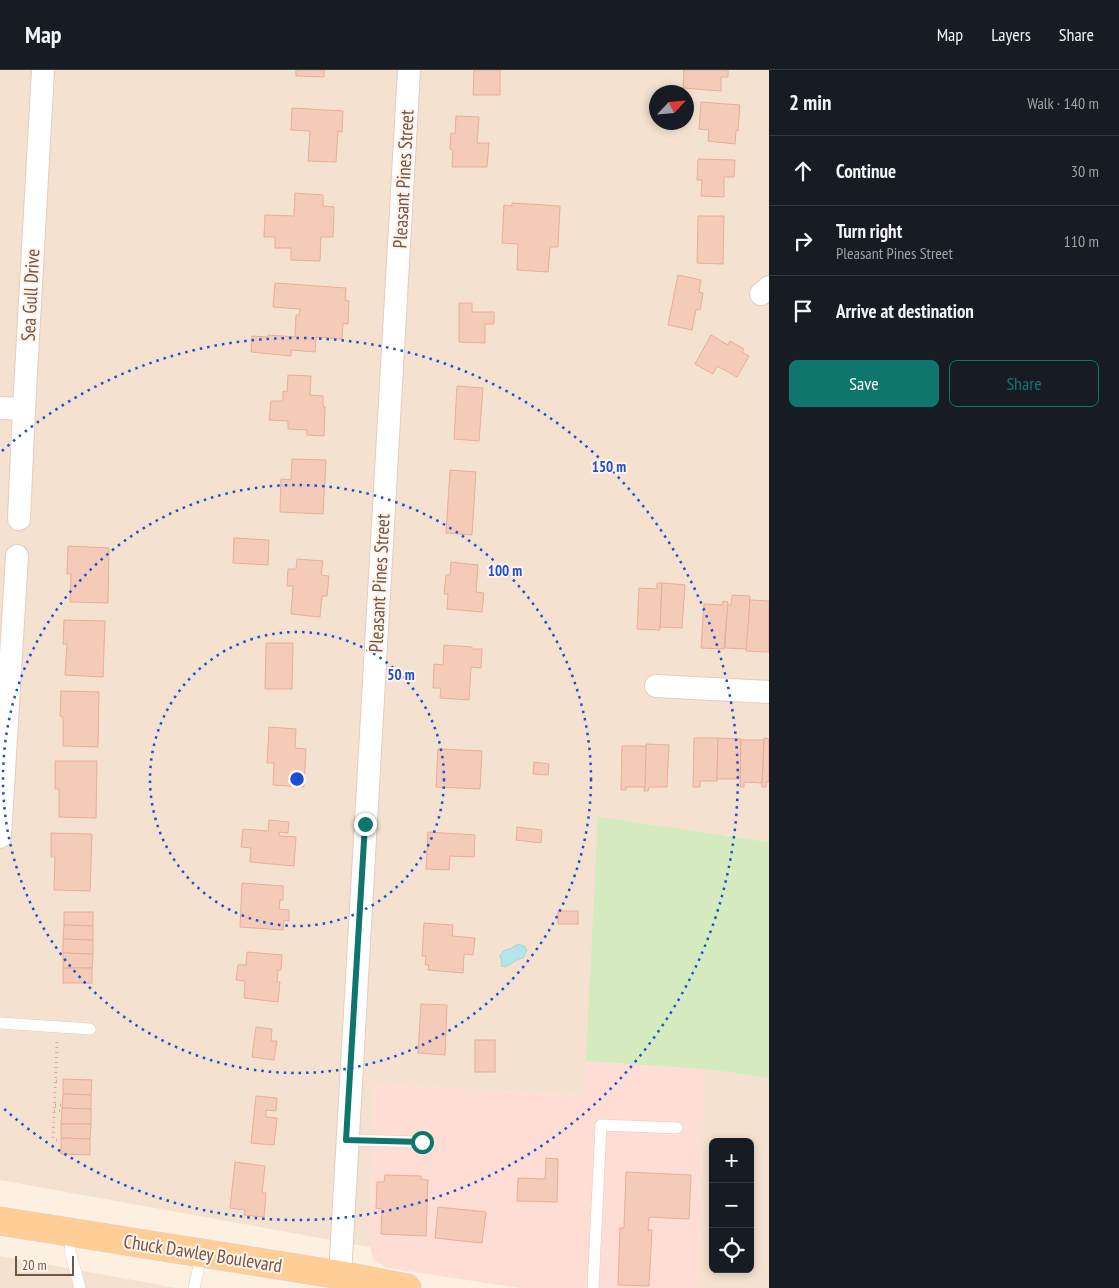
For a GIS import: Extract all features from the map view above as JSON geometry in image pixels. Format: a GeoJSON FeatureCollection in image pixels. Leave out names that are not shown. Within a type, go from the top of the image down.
{"type":"FeatureCollection","features":[{"type":"Feature","properties":{"kind":"main road","name":"Chuck Dawley Boulevard"},"geometry":{"type":"LineString","coordinates":[[0,1220],[340,1276],[392,1287]]}},
{"type":"Feature","properties":{"kind":"street","name":"Sea Gull Drive"},"geometry":{"type":"LineString","coordinates":[[20,519],[24,409],[43,70]]}},
{"type":"Feature","properties":{"kind":"street","name":"Pleasant Pines Street"},"geometry":{"type":"LineString","coordinates":[[340,1276],[346,1140],[409,70]]}},
{"type":"Feature","properties":{"kind":"street"},"geometry":{"type":"LineString","coordinates":[[0,408],[24,409]]}},
{"type":"Feature","properties":{"kind":"street"},"geometry":{"type":"LineString","coordinates":[[0,837],[5,660],[17,556]]}},
{"type":"Feature","properties":{"kind":"street"},"geometry":{"type":"LineString","coordinates":[[656,686],[769,692]]}},
{"type":"Feature","properties":{"kind":"lane"},"geometry":{"type":"LineString","coordinates":[[0,1023],[90,1029]]}},
{"type":"Feature","properties":{"kind":"lane"},"geometry":{"type":"LineString","coordinates":[[593,1288],[601,1125],[677,1128]]}},
{"type":"Feature","properties":{"kind":"lane"},"geometry":{"type":"LineString","coordinates":[[346,1140],[422,1142]]}},
{"type":"Feature","properties":{"kind":"lane"},"geometry":{"type":"LineString","coordinates":[[71,1232],[70,1251],[80,1288]]}},
{"type":"Feature","properties":{"kind":"lane"},"geometry":{"type":"LineString","coordinates":[[194,1288],[202,1253]]}},
{"type":"Feature","properties":{"kind":"path"},"geometry":{"type":"LineString","coordinates":[[58,1027],[53,1134],[55,1140],[59,1140]]}},
{"type":"Feature","properties":{"kind":"path"},"geometry":{"type":"LineString","coordinates":[[56,1081],[61,1081]]}},
{"type":"Feature","properties":{"kind":"path"},"geometry":{"type":"LineString","coordinates":[[54,1105],[61,1105]]}},
{"type":"Feature","properties":{"kind":"path"},"geometry":{"type":"LineString","coordinates":[[54,1111],[60,1111]]}},
{"type":"Feature","properties":{"kind":"path"},"geometry":{"type":"LineString","coordinates":[[53,1134],[59,1134]]}},
{"type":"Feature","properties":{"kind":"shaded area"},"geometry":{"type":"Polygon","coordinates":[[[0,70],[769,70],[769,842],[724,835],[704,1069],[586,1061],[585,1096],[374,1084],[370,1247],[0,1180],[0,70]]]}},
{"type":"Feature","properties":{"kind":"shaded area"},"geometry":{"type":"Polygon","coordinates":[[[586,1061],[704,1069],[698,1288],[520,1288],[387,1268],[373,1259],[370,1247],[374,1084],[585,1096],[586,1061]]]}},
{"type":"Feature","properties":{"kind":"shaded area"},"geometry":{"type":"Polygon","coordinates":[[[704,1069],[769,1078],[769,1288],[698,1288],[704,1069]]]}},
{"type":"Feature","properties":{"kind":"shaded area"},"geometry":{"type":"Polygon","coordinates":[[[0,1256],[155,1284],[175,1288],[0,1288],[0,1256]]]}},
{"type":"Feature","properties":{"kind":"green space"},"geometry":{"type":"Polygon","coordinates":[[[598,817],[769,842],[769,1078],[704,1069],[586,1061],[598,817]]]}},
{"type":"Feature","properties":{"kind":"water"},"geometry":{"type":"Polygon","coordinates":[[[518,944],[524,946],[527,950],[523,958],[506,967],[501,966],[500,955],[505,950],[518,944]]]}},
{"type":"Feature","properties":{"kind":"building"},"geometry":{"type":"Polygon","coordinates":[[[296,70],[324,70],[324,77],[296,76],[296,70]]]}},
{"type":"Feature","properties":{"kind":"building"},"geometry":{"type":"Polygon","coordinates":[[[474,70],[500,70],[500,95],[473,95],[474,70]]]}},
{"type":"Feature","properties":{"kind":"building"},"geometry":{"type":"Polygon","coordinates":[[[684,70],[728,70],[728,77],[721,77],[721,91],[694,89],[694,85],[683,85],[684,70]]]}},
{"type":"Feature","properties":{"kind":"building"},"geometry":{"type":"Polygon","coordinates":[[[701,102],[740,105],[735,144],[708,141],[709,130],[699,129],[701,102]]]}},
{"type":"Feature","properties":{"kind":"building"},"geometry":{"type":"Polygon","coordinates":[[[292,108],[343,111],[342,132],[338,131],[336,162],[308,161],[310,131],[291,130],[292,108]]]}},
{"type":"Feature","properties":{"kind":"building"},"geometry":{"type":"Polygon","coordinates":[[[456,116],[479,117],[477,143],[489,143],[487,167],[452,167],[451,133],[455,134],[456,116]]]}},
{"type":"Feature","properties":{"kind":"building"},"geometry":{"type":"Polygon","coordinates":[[[698,159],[735,160],[734,177],[724,177],[724,197],[701,196],[702,180],[697,180],[698,159]]]}},
{"type":"Feature","properties":{"kind":"building"},"geometry":{"type":"Polygon","coordinates":[[[295,193],[323,195],[323,206],[334,207],[333,237],[321,237],[320,261],[291,260],[291,248],[275,248],[275,237],[264,237],[265,215],[294,216],[295,193]]]}},
{"type":"Feature","properties":{"kind":"building"},"geometry":{"type":"Polygon","coordinates":[[[512,203],[560,206],[558,247],[550,247],[548,272],[517,270],[518,244],[502,243],[504,205],[512,206],[512,203]]]}},
{"type":"Feature","properties":{"kind":"building"},"geometry":{"type":"Polygon","coordinates":[[[698,216],[724,216],[723,264],[697,263],[698,216]]]}},
{"type":"Feature","properties":{"kind":"building"},"geometry":{"type":"Polygon","coordinates":[[[678,275],[701,280],[699,292],[703,293],[700,310],[696,309],[692,330],[668,325],[678,275]]]}},
{"type":"Feature","properties":{"kind":"building"},"geometry":{"type":"Polygon","coordinates":[[[275,283],[346,288],[345,300],[349,301],[348,324],[343,323],[342,339],[316,337],[315,352],[291,350],[291,356],[251,352],[252,336],[295,337],[296,315],[299,315],[300,309],[273,307],[275,283]]]}},
{"type":"Feature","properties":{"kind":"building"},"geometry":{"type":"Polygon","coordinates":[[[459,303],[472,303],[472,312],[494,312],[494,324],[485,324],[485,343],[459,342],[459,303]]]}},
{"type":"Feature","properties":{"kind":"building"},"geometry":{"type":"Polygon","coordinates":[[[711,335],[728,345],[730,341],[744,349],[742,352],[749,356],[737,377],[717,366],[713,374],[695,364],[711,335]]]}},
{"type":"Feature","properties":{"kind":"building"},"geometry":{"type":"Polygon","coordinates":[[[288,375],[311,376],[310,395],[323,396],[323,407],[325,407],[324,436],[307,435],[307,430],[288,429],[288,421],[269,420],[271,401],[283,401],[283,391],[287,392],[288,375]]]}},
{"type":"Feature","properties":{"kind":"building"},"geometry":{"type":"Polygon","coordinates":[[[457,386],[483,388],[479,441],[454,439],[457,386]]]}},
{"type":"Feature","properties":{"kind":"building"},"geometry":{"type":"Polygon","coordinates":[[[292,459],[326,460],[323,514],[280,512],[281,479],[291,480],[292,459]]]}},
{"type":"Feature","properties":{"kind":"building"},"geometry":{"type":"Polygon","coordinates":[[[450,470],[476,472],[472,535],[446,533],[450,470]]]}},
{"type":"Feature","properties":{"kind":"building"},"geometry":{"type":"Polygon","coordinates":[[[234,538],[269,540],[268,565],[233,563],[234,538]]]}},
{"type":"Feature","properties":{"kind":"building"},"geometry":{"type":"Polygon","coordinates":[[[68,546],[109,548],[108,603],[70,602],[71,574],[67,574],[68,546]]]}},
{"type":"Feature","properties":{"kind":"building"},"geometry":{"type":"Polygon","coordinates":[[[297,559],[323,561],[321,575],[329,576],[327,596],[322,596],[320,617],[291,614],[293,586],[287,586],[288,569],[296,569],[297,559]]]}},
{"type":"Feature","properties":{"kind":"building"},"geometry":{"type":"Polygon","coordinates":[[[451,562],[478,565],[476,592],[484,593],[482,612],[447,609],[448,594],[444,594],[446,575],[450,575],[451,562]]]}},
{"type":"Feature","properties":{"kind":"building"},"geometry":{"type":"Polygon","coordinates":[[[657,583],[662,583],[660,630],[637,629],[639,588],[657,589],[657,583]]]}},
{"type":"Feature","properties":{"kind":"building"},"geometry":{"type":"Polygon","coordinates":[[[662,583],[685,585],[682,628],[660,627],[662,583]]]}},
{"type":"Feature","properties":{"kind":"building"},"geometry":{"type":"Polygon","coordinates":[[[732,595],[750,596],[747,649],[725,648],[727,605],[731,605],[732,595]]]}},
{"type":"Feature","properties":{"kind":"building"},"geometry":{"type":"Polygon","coordinates":[[[750,600],[769,601],[769,652],[746,651],[750,600]]]}},
{"type":"Feature","properties":{"kind":"building"},"geometry":{"type":"Polygon","coordinates":[[[723,601],[728,602],[724,649],[701,648],[704,604],[722,605],[723,601]]]}},
{"type":"Feature","properties":{"kind":"building"},"geometry":{"type":"Polygon","coordinates":[[[64,620],[105,621],[103,677],[65,675],[67,644],[63,644],[64,620]]]}},
{"type":"Feature","properties":{"kind":"building"},"geometry":{"type":"Polygon","coordinates":[[[266,643],[293,643],[292,689],[265,689],[266,643]]]}},
{"type":"Feature","properties":{"kind":"building"},"geometry":{"type":"Polygon","coordinates":[[[444,645],[482,649],[481,668],[471,667],[469,700],[440,698],[441,688],[433,688],[434,664],[443,665],[444,645]]]}},
{"type":"Feature","properties":{"kind":"building"},"geometry":{"type":"Polygon","coordinates":[[[61,691],[99,692],[98,747],[63,746],[63,717],[60,716],[61,691]]]}},
{"type":"Feature","properties":{"kind":"building"},"geometry":{"type":"Polygon","coordinates":[[[269,727],[296,729],[295,748],[306,749],[304,787],[273,785],[274,763],[267,763],[269,727]]]}},
{"type":"Feature","properties":{"kind":"building"},"geometry":{"type":"Polygon","coordinates":[[[694,738],[718,738],[717,781],[700,781],[700,787],[693,787],[694,738]]]}},
{"type":"Feature","properties":{"kind":"building"},"geometry":{"type":"Polygon","coordinates":[[[718,738],[741,739],[740,779],[717,779],[718,738]]]}},
{"type":"Feature","properties":{"kind":"building"},"geometry":{"type":"Polygon","coordinates":[[[764,738],[769,739],[769,782],[766,782],[766,787],[762,787],[764,738]]]}},
{"type":"Feature","properties":{"kind":"building"},"geometry":{"type":"Polygon","coordinates":[[[741,740],[764,740],[762,783],[744,782],[744,787],[740,787],[741,740]]]}},
{"type":"Feature","properties":{"kind":"building"},"geometry":{"type":"Polygon","coordinates":[[[646,744],[669,745],[667,787],[649,787],[648,791],[644,791],[646,744]]]}},
{"type":"Feature","properties":{"kind":"building"},"geometry":{"type":"Polygon","coordinates":[[[622,746],[646,746],[645,787],[626,787],[626,790],[621,790],[622,746]]]}},
{"type":"Feature","properties":{"kind":"building"},"geometry":{"type":"Polygon","coordinates":[[[438,749],[482,751],[480,789],[436,787],[438,749]]]}},
{"type":"Feature","properties":{"kind":"building"},"geometry":{"type":"Polygon","coordinates":[[[55,761],[97,761],[96,818],[59,817],[59,789],[55,789],[55,761]]]}},
{"type":"Feature","properties":{"kind":"building"},"geometry":{"type":"Polygon","coordinates":[[[534,762],[549,764],[548,775],[533,774],[534,762]]]}},
{"type":"Feature","properties":{"kind":"building"},"geometry":{"type":"Polygon","coordinates":[[[269,820],[289,822],[288,833],[279,832],[279,836],[296,837],[294,866],[250,862],[251,848],[241,847],[243,829],[268,831],[269,820]]]}},
{"type":"Feature","properties":{"kind":"building"},"geometry":{"type":"Polygon","coordinates":[[[517,827],[542,830],[541,843],[516,840],[517,827]]]}},
{"type":"Feature","properties":{"kind":"building"},"geometry":{"type":"Polygon","coordinates":[[[428,832],[475,835],[474,857],[450,856],[449,870],[426,869],[428,832]]]}},
{"type":"Feature","properties":{"kind":"building"},"geometry":{"type":"Polygon","coordinates":[[[51,833],[92,834],[90,891],[54,890],[55,857],[51,857],[51,833]]]}},
{"type":"Feature","properties":{"kind":"building"},"geometry":{"type":"Polygon","coordinates":[[[242,883],[283,886],[283,900],[280,900],[279,909],[289,910],[289,921],[284,920],[283,930],[240,927],[242,883]]]}},
{"type":"Feature","properties":{"kind":"building"},"geometry":{"type":"Polygon","coordinates":[[[558,911],[578,911],[578,924],[558,924],[558,911]]]}},
{"type":"Feature","properties":{"kind":"building"},"geometry":{"type":"Polygon","coordinates":[[[64,912],[93,912],[93,926],[64,925],[64,912]]]}},
{"type":"Feature","properties":{"kind":"building"},"geometry":{"type":"Polygon","coordinates":[[[424,923],[453,925],[452,936],[475,938],[473,955],[464,954],[463,973],[428,970],[429,965],[425,965],[426,956],[422,956],[424,923]]]}},
{"type":"Feature","properties":{"kind":"building"},"geometry":{"type":"Polygon","coordinates":[[[64,925],[93,926],[93,940],[63,939],[64,925]]]}},
{"type":"Feature","properties":{"kind":"building"},"geometry":{"type":"Polygon","coordinates":[[[63,939],[93,940],[93,954],[63,953],[63,939]]]}},
{"type":"Feature","properties":{"kind":"building"},"geometry":{"type":"Polygon","coordinates":[[[247,952],[282,955],[281,970],[278,970],[277,982],[280,982],[278,1002],[244,998],[245,981],[236,980],[238,965],[246,965],[247,952]]]}},
{"type":"Feature","properties":{"kind":"building"},"geometry":{"type":"Polygon","coordinates":[[[63,953],[93,954],[92,968],[63,968],[63,953]]]}},
{"type":"Feature","properties":{"kind":"building"},"geometry":{"type":"Polygon","coordinates":[[[63,968],[92,968],[92,983],[63,983],[63,968]]]}},
{"type":"Feature","properties":{"kind":"building"},"geometry":{"type":"Polygon","coordinates":[[[421,1004],[447,1005],[445,1055],[418,1053],[421,1004]]]}},
{"type":"Feature","properties":{"kind":"building"},"geometry":{"type":"Polygon","coordinates":[[[256,1027],[272,1029],[271,1041],[277,1041],[274,1060],[252,1057],[256,1027]]]}},
{"type":"Feature","properties":{"kind":"building"},"geometry":{"type":"Polygon","coordinates":[[[475,1040],[495,1040],[495,1072],[475,1072],[475,1040]]]}},
{"type":"Feature","properties":{"kind":"building"},"geometry":{"type":"Polygon","coordinates":[[[63,1079],[92,1080],[91,1095],[63,1094],[63,1079]]]}},
{"type":"Feature","properties":{"kind":"building"},"geometry":{"type":"Polygon","coordinates":[[[63,1094],[91,1095],[91,1109],[62,1108],[63,1094]]]}},
{"type":"Feature","properties":{"kind":"building"},"geometry":{"type":"Polygon","coordinates":[[[256,1096],[277,1098],[276,1111],[266,1110],[266,1117],[277,1118],[274,1145],[251,1143],[256,1096]]]}},
{"type":"Feature","properties":{"kind":"building"},"geometry":{"type":"Polygon","coordinates":[[[62,1108],[91,1109],[91,1124],[61,1124],[62,1108]]]}},
{"type":"Feature","properties":{"kind":"building"},"geometry":{"type":"Polygon","coordinates":[[[61,1124],[91,1124],[90,1139],[61,1138],[61,1124]]]}},
{"type":"Feature","properties":{"kind":"building"},"geometry":{"type":"Polygon","coordinates":[[[61,1138],[90,1139],[90,1155],[61,1154],[61,1138]]]}},
{"type":"Feature","properties":{"kind":"building"},"geometry":{"type":"Polygon","coordinates":[[[546,1158],[558,1159],[557,1202],[517,1201],[518,1178],[545,1179],[546,1158]]]}},
{"type":"Feature","properties":{"kind":"building"},"geometry":{"type":"Polygon","coordinates":[[[235,1162],[265,1166],[262,1193],[266,1193],[264,1217],[244,1215],[245,1210],[230,1208],[235,1162]]]}},
{"type":"Feature","properties":{"kind":"building"},"geometry":{"type":"Polygon","coordinates":[[[626,1172],[691,1175],[689,1219],[649,1217],[648,1230],[652,1230],[649,1286],[618,1285],[620,1228],[624,1228],[626,1172]]]}},
{"type":"Feature","properties":{"kind":"building"},"geometry":{"type":"Polygon","coordinates":[[[385,1175],[421,1176],[421,1179],[428,1180],[426,1236],[381,1234],[382,1209],[376,1208],[377,1182],[384,1182],[385,1175]]]}},
{"type":"Feature","properties":{"kind":"building"},"geometry":{"type":"Polygon","coordinates":[[[438,1207],[486,1212],[482,1243],[435,1238],[438,1207]]]}},
{"type":"Feature","properties":{"kind":"route"},"geometry":{"type":"LineString","coordinates":[[365,824],[346,1140],[422,1142]]}}]}
